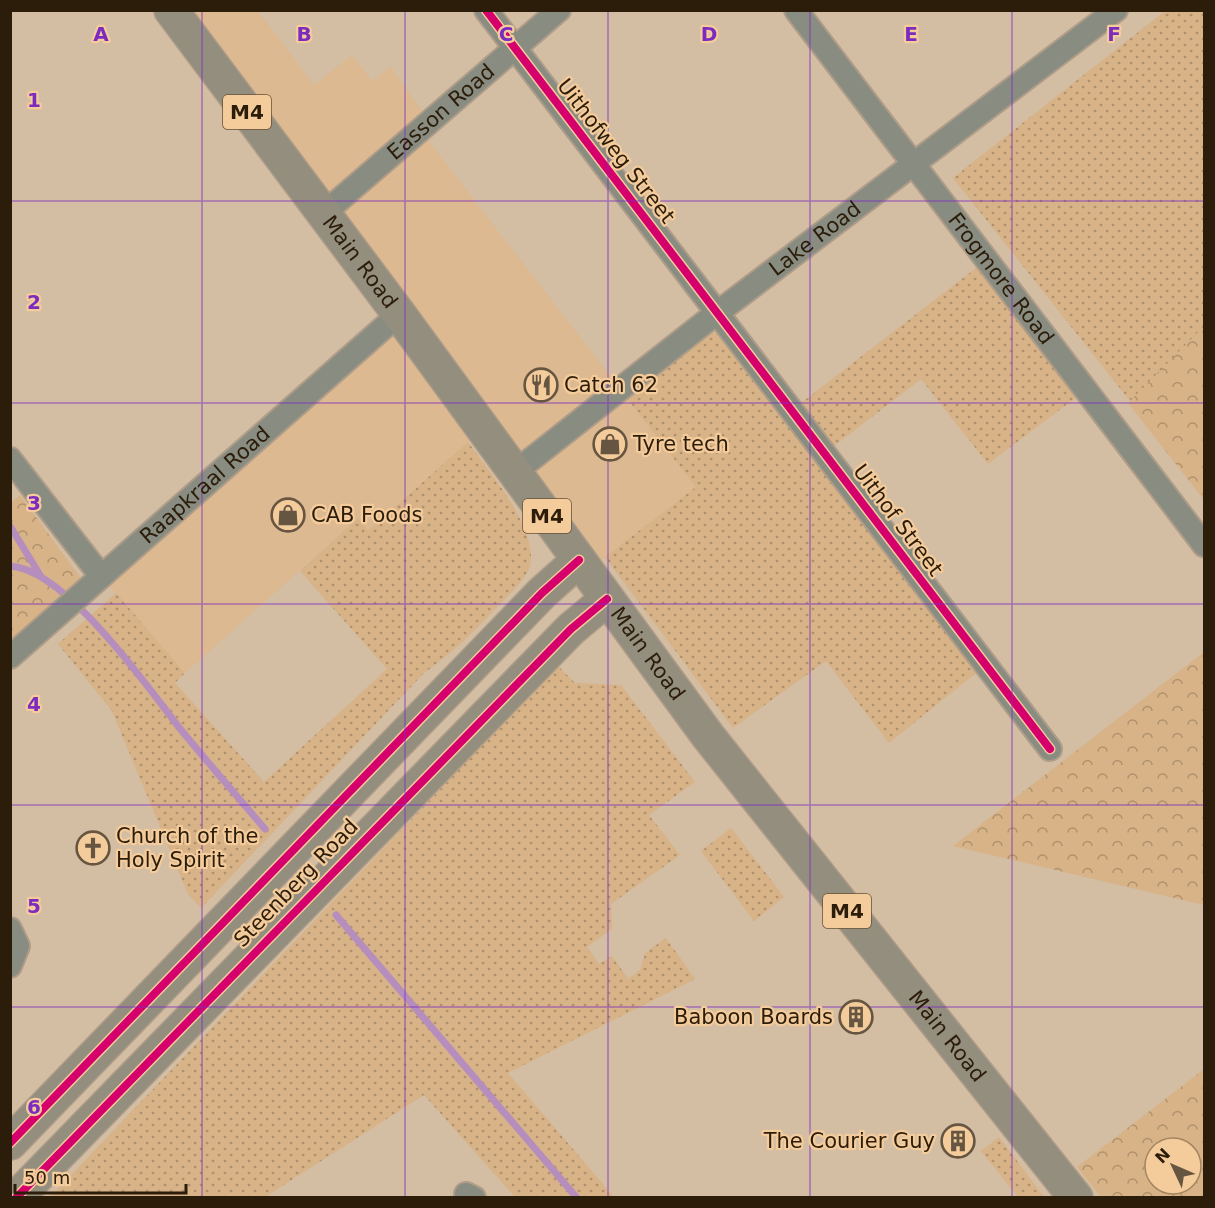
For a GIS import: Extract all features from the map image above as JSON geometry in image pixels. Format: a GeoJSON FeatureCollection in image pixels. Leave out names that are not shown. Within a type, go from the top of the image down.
{"type":"FeatureCollection","features":[{"type":"Feature","properties":{"kind":"main road","name":"Main Road"},"geometry":{"type":"LineString","coordinates":[[171,10],[761,804],[1076,1197]]}},
{"type":"Feature","properties":{"kind":"main road","name":"Steenberg Road"},"geometry":{"type":"LineString","coordinates":[[10,1143],[542,593],[579,560]]}},
{"type":"Feature","properties":{"kind":"main road","name":"Steenberg Road"},"geometry":{"type":"LineString","coordinates":[[16,1197],[350,852],[571,629],[607,599]]}},
{"type":"Feature","properties":{"kind":"street","name":"Uithofweg Street"},"geometry":{"type":"LineString","coordinates":[[486,10],[718,313]]}},
{"type":"Feature","properties":{"kind":"street","name":"Easson Road"},"geometry":{"type":"LineString","coordinates":[[323,214],[559,10]]}},
{"type":"Feature","properties":{"kind":"street","name":"Frogmore Road"},"geometry":{"type":"LineString","coordinates":[[796,10],[1204,545]]}},
{"type":"Feature","properties":{"kind":"street","name":"Lake Road"},"geometry":{"type":"LineString","coordinates":[[515,471],[1112,12]]}},
{"type":"Feature","properties":{"kind":"street","name":"Uithof Street"},"geometry":{"type":"LineString","coordinates":[[718,313],[1050,749]]}},
{"type":"Feature","properties":{"kind":"street","name":"Raapkraal Road"},"geometry":{"type":"LineString","coordinates":[[10,657],[399,314]]}},
{"type":"Feature","properties":{"kind":"street"},"geometry":{"type":"LineString","coordinates":[[10,459],[95,582]]}},
{"type":"Feature","properties":{"kind":"street"},"geometry":{"type":"LineString","coordinates":[[10,930],[18,946],[10,966]]}},
{"type":"Feature","properties":{"kind":"shaded area"},"geometry":{"type":"Polygon","coordinates":[[[171,11],[258,11],[314,85],[352,55],[372,81],[391,67],[429,121],[420,130],[696,487],[587,571],[483,429],[368,532],[357,519],[185,673],[101,576],[399,314],[171,11]]]}},
{"type":"Feature","properties":{"kind":"green space"},"geometry":{"type":"Polygon","coordinates":[[[1165,11],[1204,11],[1204,494],[953,178],[1165,11]]]}},
{"type":"Feature","properties":{"kind":"green space"},"geometry":{"type":"Polygon","coordinates":[[[985,261],[1086,390],[988,464],[921,379],[825,453],[986,665],[889,743],[826,661],[733,728],[605,557],[696,487],[625,396],[705,333],[725,334],[792,410],[985,261]]]}},
{"type":"Feature","properties":{"kind":"green space"},"geometry":{"type":"Polygon","coordinates":[[[1204,326],[1204,500],[1128,403],[1204,326]]]}},
{"type":"Feature","properties":{"kind":"green space"},"geometry":{"type":"Polygon","coordinates":[[[468,442],[500,485],[521,522],[531,557],[528,571],[513,591],[470,635],[424,673],[201,908],[188,894],[112,711],[58,644],[116,593],[185,673],[175,683],[264,782],[387,669],[300,571],[358,518],[368,531],[468,442]]]}},
{"type":"Feature","properties":{"kind":"green space"},"geometry":{"type":"Polygon","coordinates":[[[20,495],[88,588],[11,658],[11,503],[20,495]]]}},
{"type":"Feature","properties":{"kind":"green space"},"geometry":{"type":"Polygon","coordinates":[[[1204,652],[1204,905],[953,846],[1204,652]]]}},
{"type":"Feature","properties":{"kind":"green space"},"geometry":{"type":"Polygon","coordinates":[[[558,666],[575,683],[621,685],[695,782],[649,815],[680,855],[611,904],[612,929],[587,947],[599,964],[612,956],[628,979],[640,970],[645,953],[666,938],[695,979],[508,1073],[614,1197],[515,1197],[424,1095],[265,1197],[50,1197],[558,666]]]}},
{"type":"Feature","properties":{"kind":"green space"},"geometry":{"type":"Polygon","coordinates":[[[731,828],[784,897],[754,921],[701,851],[731,828]]]}},
{"type":"Feature","properties":{"kind":"green space"},"geometry":{"type":"Polygon","coordinates":[[[1204,1069],[1204,1197],[1101,1197],[1077,1167],[1204,1069]]]}},
{"type":"Feature","properties":{"kind":"green space"},"geometry":{"type":"Polygon","coordinates":[[[999,1137],[1044,1197],[1018,1197],[981,1151],[999,1137]]]}},
{"type":"Feature","properties":{"kind":"waterway"},"geometry":{"type":"LineString","coordinates":[[10,526],[40,575]]}},
{"type":"Feature","properties":{"kind":"waterway"},"geometry":{"type":"LineString","coordinates":[[10,566],[32,572],[56,587],[80,608],[127,661],[182,731],[265,829]]}},
{"type":"Feature","properties":{"kind":"waterway"},"geometry":{"type":"LineString","coordinates":[[336,915],[577,1198]]}},
{"type":"Feature","properties":{"kind":"cycle path"},"geometry":{"type":"LineString","coordinates":[[486,10],[1050,749]]}},
{"type":"Feature","properties":{"kind":"cycle path"},"geometry":{"type":"LineString","coordinates":[[10,1143],[542,593],[579,560]]}},
{"type":"Feature","properties":{"kind":"cycle path"},"geometry":{"type":"LineString","coordinates":[[16,1198],[571,629],[607,599]]}},
{"type":"Feature","properties":{"kind":"place","name":"Catch 62"},"geometry":{"type":"Point","coordinates":[541,385]}},
{"type":"Feature","properties":{"kind":"place","name":"Tyre tech"},"geometry":{"type":"Point","coordinates":[610,444]}},
{"type":"Feature","properties":{"kind":"place","name":"CAB Foods"},"geometry":{"type":"Point","coordinates":[288,515]}},
{"type":"Feature","properties":{"kind":"place","name":"Church of the Holy Spirit"},"geometry":{"type":"Point","coordinates":[93,848]}},
{"type":"Feature","properties":{"kind":"place","name":"Baboon Boards"},"geometry":{"type":"Point","coordinates":[856,1017]}},
{"type":"Feature","properties":{"kind":"place","name":"The Courier Guy"},"geometry":{"type":"Point","coordinates":[958,1141]}}]}
